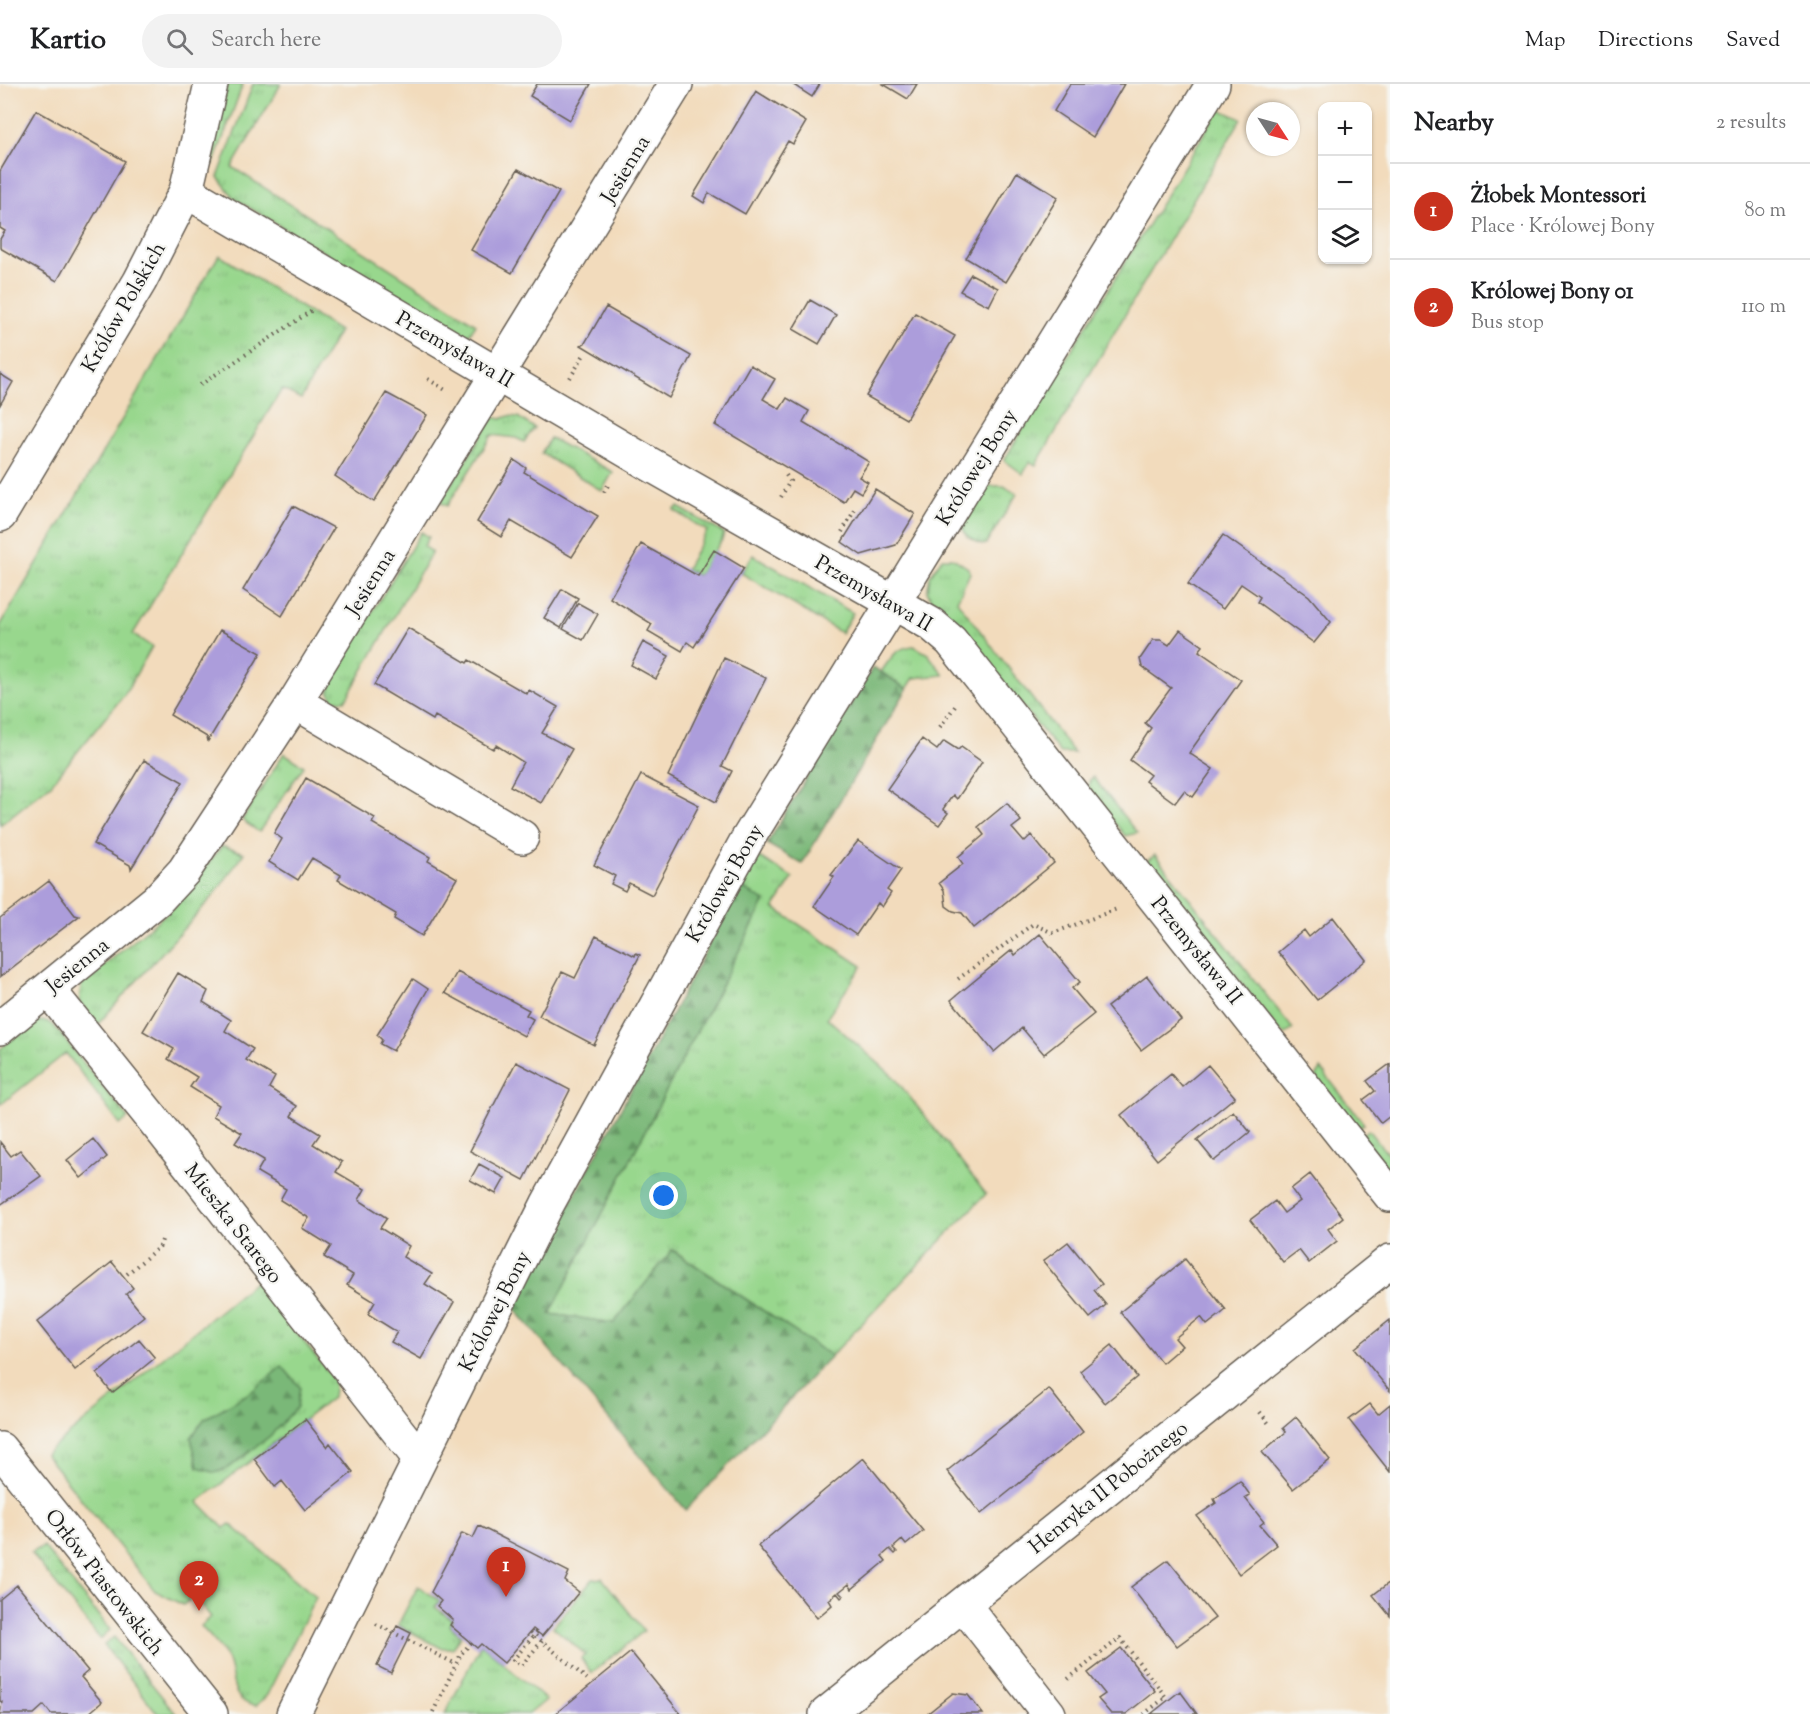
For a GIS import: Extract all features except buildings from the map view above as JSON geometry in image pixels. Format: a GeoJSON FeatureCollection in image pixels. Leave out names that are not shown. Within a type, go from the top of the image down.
{"type":"FeatureCollection","features":[{"type":"Feature","properties":{"kind":"street","name":"Królów Polskich"},"geometry":{"type":"LineString","coordinates":[[0,516],[140,281],[186,191],[211,84]]}},
{"type":"Feature","properties":{"kind":"street","name":"Jesienna"},"geometry":{"type":"LineString","coordinates":[[0,1028],[157,900],[184,871],[295,702],[499,375],[676,84]]}},
{"type":"Feature","properties":{"kind":"street","name":"Królowej Bony"},"geometry":{"type":"LineString","coordinates":[[293,1714],[547,1205],[661,993],[747,840],[1213,84]]}},
{"type":"Feature","properties":{"kind":"street","name":"Przemysława II"},"geometry":{"type":"LineString","coordinates":[[186,191],[892,604],[932,624],[951,641],[1390,1195]]}},
{"type":"Feature","properties":{"kind":"street"},"geometry":{"type":"LineString","coordinates":[[295,702],[522,837]]}},
{"type":"Feature","properties":{"kind":"street","name":"Mieszka Starego"},"geometry":{"type":"LineString","coordinates":[[48,989],[148,1112],[419,1458]]}},
{"type":"Feature","properties":{"kind":"street","name":"Henryka II Pobożnego"},"geometry":{"type":"LineString","coordinates":[[826,1714],[1390,1261]]}},
{"type":"Feature","properties":{"kind":"street","name":"Orłów Piastowskich"},"geometry":{"type":"LineString","coordinates":[[0,1449],[211,1714]]}},
{"type":"Feature","properties":{"kind":"street"},"geometry":{"type":"LineString","coordinates":[[963,1604],[1049,1714]]}},
{"type":"Feature","properties":{"kind":"path"},"geometry":{"type":"LineString","coordinates":[[200,385],[316,308]]}},
{"type":"Feature","properties":{"kind":"path"},"geometry":{"type":"LineString","coordinates":[[570,378],[585,353]]}},
{"type":"Feature","properties":{"kind":"path"},"geometry":{"type":"LineString","coordinates":[[778,502],[790,481],[784,472]]}},
{"type":"Feature","properties":{"kind":"path"},"geometry":{"type":"LineString","coordinates":[[842,532],[857,506]]}},
{"type":"Feature","properties":{"kind":"path"},"geometry":{"type":"LineString","coordinates":[[940,728],[962,698]]}},
{"type":"Feature","properties":{"kind":"path"},"geometry":{"type":"LineString","coordinates":[[958,979],[1033,924],[1053,933],[1127,905]]}},
{"type":"Feature","properties":{"kind":"path"},"geometry":{"type":"LineString","coordinates":[[127,1275],[160,1246],[163,1237]]}},
{"type":"Feature","properties":{"kind":"path"},"geometry":{"type":"LineString","coordinates":[[1259,1410],[1270,1425]]}},
{"type":"Feature","properties":{"kind":"path"},"geometry":{"type":"LineString","coordinates":[[394,1632],[456,1664]]}},
{"type":"Feature","properties":{"kind":"path"},"geometry":{"type":"LineString","coordinates":[[531,1632],[587,1679]]}},
{"type":"Feature","properties":{"kind":"path"},"geometry":{"type":"LineString","coordinates":[[537,1632],[513,1660],[521,1666],[542,1641]]}},
{"type":"Feature","properties":{"kind":"path"},"geometry":{"type":"LineString","coordinates":[[1074,1675],[1120,1638],[1166,1697],[1144,1714]]}},
{"type":"Feature","properties":{"kind":"path"},"geometry":{"type":"LineString","coordinates":[[433,1712],[456,1664],[471,1643]]}},
{"type":"Feature","properties":{"kind":"green space"},"geometry":{"type":"Polygon","coordinates":[[[227,84],[243,84],[213,165],[210,157],[227,84]]]}},
{"type":"Feature","properties":{"kind":"green space"},"geometry":{"type":"Polygon","coordinates":[[[253,84],[281,84],[232,167],[476,324],[467,338],[235,199],[218,177],[253,84]]]}},
{"type":"Feature","properties":{"kind":"green space"},"geometry":{"type":"Polygon","coordinates":[[[1219,109],[1241,119],[1036,465],[1030,462],[1023,474],[1004,460],[1219,109]]]}},
{"type":"Feature","properties":{"kind":"green space"},"geometry":{"type":"Polygon","coordinates":[[[219,255],[339,331],[301,399],[282,389],[133,634],[152,647],[124,695],[51,784],[0,825],[0,626],[219,255]]]}},
{"type":"Feature","properties":{"kind":"green space"},"geometry":{"type":"Polygon","coordinates":[[[509,416],[518,417],[534,428],[524,442],[516,438],[492,435],[447,506],[440,502],[493,417],[501,419],[509,416]]]}},
{"type":"Feature","properties":{"kind":"green space"},"geometry":{"type":"Polygon","coordinates":[[[550,438],[613,472],[602,491],[541,453],[550,438]]]}},
{"type":"Feature","properties":{"kind":"green space"},"geometry":{"type":"Polygon","coordinates":[[[986,486],[1004,486],[1017,494],[986,544],[982,545],[967,536],[961,526],[986,486]]]}},
{"type":"Feature","properties":{"kind":"green space"},"geometry":{"type":"Polygon","coordinates":[[[678,507],[724,533],[722,540],[698,576],[686,569],[707,531],[674,510],[678,507]]]}},
{"type":"Feature","properties":{"kind":"green space"},"geometry":{"type":"Polygon","coordinates":[[[421,532],[429,537],[424,546],[432,552],[345,701],[333,700],[329,691],[332,678],[421,532]]]}},
{"type":"Feature","properties":{"kind":"green space"},"geometry":{"type":"Polygon","coordinates":[[[753,555],[853,613],[841,633],[741,573],[753,555]]]}},
{"type":"Feature","properties":{"kind":"green space"},"geometry":{"type":"Polygon","coordinates":[[[942,558],[953,558],[968,568],[970,573],[957,601],[1074,753],[1060,753],[955,622],[937,609],[927,592],[930,576],[942,558]]]}},
{"type":"Feature","properties":{"kind":"green space"},"geometry":{"type":"Polygon","coordinates":[[[914,646],[928,654],[944,675],[914,678],[907,689],[881,672],[898,651],[914,646]]]}},
{"type":"Feature","properties":{"kind":"green space"},"geometry":{"type":"Polygon","coordinates":[[[873,667],[907,689],[802,864],[767,844],[873,667]]]}},
{"type":"Feature","properties":{"kind":"green space"},"geometry":{"type":"Polygon","coordinates":[[[284,753],[304,766],[259,832],[242,820],[284,753]]]}},
{"type":"Feature","properties":{"kind":"green space"},"geometry":{"type":"Polygon","coordinates":[[[1093,777],[1137,833],[1125,836],[1088,789],[1089,781],[1093,777]]]}},
{"type":"Feature","properties":{"kind":"green space"},"geometry":{"type":"Polygon","coordinates":[[[222,846],[244,853],[215,894],[97,1025],[79,1002],[81,985],[174,907],[222,846]]]}},
{"type":"Feature","properties":{"kind":"green space"},"geometry":{"type":"Polygon","coordinates":[[[1155,855],[1293,1029],[1286,1034],[1279,1031],[1146,862],[1155,855]]]}},
{"type":"Feature","properties":{"kind":"green space"},"geometry":{"type":"Polygon","coordinates":[[[759,857],[793,878],[774,908],[862,966],[827,1018],[894,1077],[986,1194],[831,1356],[673,1250],[614,1323],[550,1314],[764,902],[740,887],[759,857]]]}},
{"type":"Feature","properties":{"kind":"green space"},"geometry":{"type":"Polygon","coordinates":[[[740,887],[765,901],[550,1314],[614,1323],[672,1250],[831,1356],[686,1510],[514,1308],[740,887]]]}},
{"type":"Feature","properties":{"kind":"green space"},"geometry":{"type":"Polygon","coordinates":[[[36,1021],[47,1021],[54,1026],[128,1118],[120,1125],[66,1053],[0,1105],[0,1049],[36,1021]]]}},
{"type":"Feature","properties":{"kind":"green space"},"geometry":{"type":"Polygon","coordinates":[[[1321,1069],[1364,1124],[1357,1130],[1316,1077],[1321,1069]]]}},
{"type":"Feature","properties":{"kind":"green space"},"geometry":{"type":"Polygon","coordinates":[[[1368,1130],[1390,1157],[1390,1172],[1361,1135],[1368,1130]]]}},
{"type":"Feature","properties":{"kind":"green space"},"geometry":{"type":"Polygon","coordinates":[[[256,1281],[335,1381],[333,1397],[198,1502],[224,1528],[230,1524],[316,1597],[267,1695],[256,1706],[248,1704],[238,1695],[226,1656],[201,1626],[211,1617],[194,1596],[183,1605],[155,1591],[45,1454],[256,1281]]]}},
{"type":"Feature","properties":{"kind":"green space"},"geometry":{"type":"Polygon","coordinates":[[[282,1366],[300,1387],[297,1407],[270,1436],[230,1467],[215,1473],[198,1467],[191,1438],[204,1419],[251,1392],[282,1366]]]}},
{"type":"Feature","properties":{"kind":"green space"},"geometry":{"type":"Polygon","coordinates":[[[43,1546],[110,1630],[100,1639],[31,1553],[43,1546]]]}},
{"type":"Feature","properties":{"kind":"green space"},"geometry":{"type":"Polygon","coordinates":[[[602,1578],[644,1631],[592,1673],[581,1659],[586,1655],[553,1627],[593,1579],[602,1578]]]}},
{"type":"Feature","properties":{"kind":"green space"},"geometry":{"type":"Polygon","coordinates":[[[418,1586],[440,1601],[435,1607],[452,1620],[449,1625],[461,1636],[452,1648],[441,1648],[398,1625],[418,1586]]]}},
{"type":"Feature","properties":{"kind":"green space"},"geometry":{"type":"Polygon","coordinates":[[[114,1637],[176,1714],[158,1714],[104,1645],[114,1637]]]}},
{"type":"Feature","properties":{"kind":"green space"},"geometry":{"type":"Polygon","coordinates":[[[481,1644],[546,1700],[529,1714],[445,1714],[481,1644]]]}},
{"type":"Feature","properties":{"kind":"place","name":"Żłobek Montessori"},"geometry":{"type":"Point","coordinates":[506,1597]}},
{"type":"Feature","properties":{"kind":"place","name":"Królowej Bony 01"},"geometry":{"type":"Point","coordinates":[199,1611]}}]}
